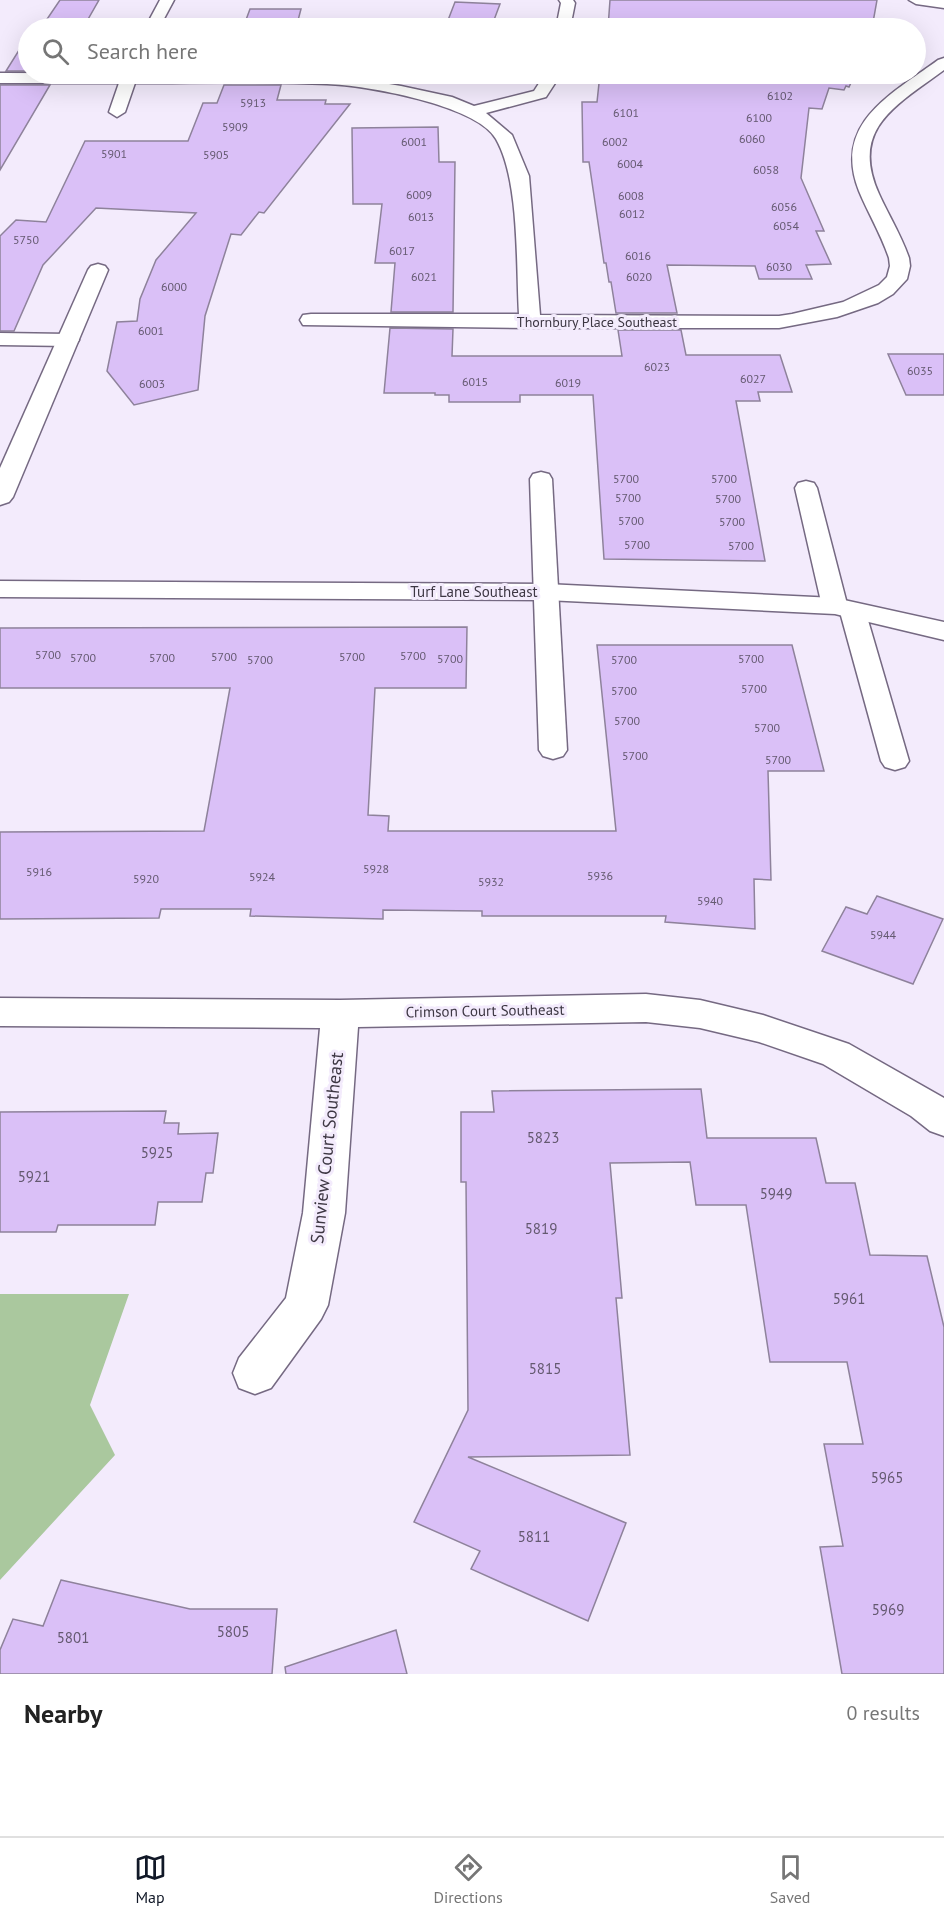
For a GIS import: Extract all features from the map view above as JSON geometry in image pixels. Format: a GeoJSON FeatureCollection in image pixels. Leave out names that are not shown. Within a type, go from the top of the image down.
{"type":"FeatureCollection","features":[{"type":"Feature","properties":{"kind":"street"},"geometry":{"type":"LineString","coordinates":[[157,18],[166,0]]}},
{"type":"Feature","properties":{"kind":"street"},"geometry":{"type":"LineString","coordinates":[[564,18],[568,3],[566,0]]}},
{"type":"Feature","properties":{"kind":"street"},"geometry":{"type":"LineString","coordinates":[[916,0],[944,4]]}},
{"type":"Feature","properties":{"kind":"street","name":"Thornbury Place Southeast"},"geometry":{"type":"LineString","coordinates":[[926,77],[944,63]]}},
{"type":"Feature","properties":{"kind":"street"},"geometry":{"type":"LineString","coordinates":[[0,78],[18,78]]}},
{"type":"Feature","properties":{"kind":"street"},"geometry":{"type":"LineString","coordinates":[[117,112],[126,84]]}},
{"type":"Feature","properties":{"kind":"street"},"geometry":{"type":"LineString","coordinates":[[359,84],[446,101],[473,111],[503,135],[520,176],[530,322]]}},
{"type":"Feature","properties":{"kind":"street"},"geometry":{"type":"LineString","coordinates":[[473,111],[540,94],[546,84]]}},
{"type":"Feature","properties":{"kind":"street","name":"Thornbury Place Southeast"},"geometry":{"type":"LineString","coordinates":[[311,320],[779,322],[812,317],[866,302],[895,283],[901,268],[897,253],[861,172],[858,157],[869,125],[887,107],[917,84]]}},
{"type":"Feature","properties":{"kind":"street"},"geometry":{"type":"LineString","coordinates":[[0,497],[99,270]]}},
{"type":"Feature","properties":{"kind":"street","name":"Turf Lane Southeast"},"geometry":{"type":"LineString","coordinates":[[0,589],[546,592],[843,608],[944,631]]}},
{"type":"Feature","properties":{"kind":"street","name":"Crimson Court Southeast"},"geometry":{"type":"LineString","coordinates":[[0,1012],[340,1014],[646,1008],[700,1014],[763,1029],[836,1054],[925,1105],[944,1120]]}},
{"type":"Feature","properties":{"kind":"street","name":"Sunview Court Southeast"},"geometry":{"type":"LineString","coordinates":[[255,1373],[306,1305],[324,1213],[340,1014]]}},
{"type":"Feature","properties":{"kind":"lane"},"geometry":{"type":"LineString","coordinates":[[0,339],[69,340]]}},
{"type":"Feature","properties":{"kind":"lane"},"geometry":{"type":"LineString","coordinates":[[541,478],[553,750]]}},
{"type":"Feature","properties":{"kind":"lane"},"geometry":{"type":"LineString","coordinates":[[806,488],[843,608],[896,761]]}},
{"type":"Feature","properties":{"kind":"green space"},"geometry":{"type":"Polygon","coordinates":[[[0,1294],[129,1294],[90,1405],[115,1455],[0,1580],[0,1294]]]}},
{"type":"Feature","properties":{"kind":"building"},"geometry":{"type":"Polygon","coordinates":[[[60,0],[99,0],[89,18],[48,18],[60,0]]]}},
{"type":"Feature","properties":{"kind":"building"},"geometry":{"type":"Polygon","coordinates":[[[610,0],[877,0],[874,18],[609,18],[610,0]]]}},
{"type":"Feature","properties":{"kind":"building"},"geometry":{"type":"Polygon","coordinates":[[[455,2],[500,4],[495,18],[449,18],[455,2]]]}},
{"type":"Feature","properties":{"kind":"building"},"geometry":{"type":"Polygon","coordinates":[[[250,9],[301,9],[299,18],[247,18],[250,9]]]}},
{"type":"Feature","properties":{"kind":"building"},"geometry":{"type":"Polygon","coordinates":[[[18,52],[18,71],[6,71],[18,52]]]}},
{"type":"Feature","properties":{"kind":"building"},"geometry":{"type":"Polygon","coordinates":[[[599,84],[850,84],[844,90],[829,88],[822,109],[809,108],[801,178],[824,231],[816,231],[831,264],[806,265],[812,279],[759,279],[755,266],[667,265],[677,313],[616,313],[611,282],[609,282],[606,263],[604,263],[589,162],[583,162],[582,102],[597,102],[599,84]]]}},
{"type":"Feature","properties":{"kind":"building"},"geometry":{"type":"Polygon","coordinates":[[[0,85],[50,85],[0,170],[0,85]]]}},
{"type":"Feature","properties":{"kind":"building"},"geometry":{"type":"Polygon","coordinates":[[[224,85],[281,85],[277,100],[326,100],[325,104],[350,104],[264,213],[259,212],[241,235],[231,234],[205,316],[198,390],[134,405],[107,371],[117,322],[137,321],[140,299],[156,260],[196,213],[96,208],[43,265],[14,331],[0,331],[0,236],[16,220],[46,222],[85,141],[188,141],[203,103],[217,103],[224,85]]]}},
{"type":"Feature","properties":{"kind":"building"},"geometry":{"type":"Polygon","coordinates":[[[438,127],[439,162],[455,162],[453,312],[391,312],[395,263],[375,263],[382,204],[353,204],[352,128],[438,127]]]}},
{"type":"Feature","properties":{"kind":"building"},"geometry":{"type":"Polygon","coordinates":[[[390,328],[453,329],[452,356],[622,356],[618,330],[681,330],[686,355],[780,355],[792,392],[758,392],[760,401],[736,401],[765,561],[604,559],[593,395],[520,395],[520,402],[449,402],[449,395],[435,395],[435,393],[384,393],[390,328]]]}},
{"type":"Feature","properties":{"kind":"building"},"geometry":{"type":"Polygon","coordinates":[[[888,354],[944,354],[944,395],[906,395],[888,354]]]}},
{"type":"Feature","properties":{"kind":"building"},"geometry":{"type":"Polygon","coordinates":[[[467,627],[466,688],[375,688],[368,815],[389,816],[388,831],[616,831],[597,645],[792,645],[824,771],[768,771],[771,880],[754,879],[755,929],[665,922],[666,916],[482,916],[482,911],[383,910],[383,919],[250,916],[251,909],[161,909],[159,918],[0,919],[0,832],[204,831],[230,688],[0,688],[0,628],[467,627]]]}},
{"type":"Feature","properties":{"kind":"building"},"geometry":{"type":"Polygon","coordinates":[[[877,896],[943,919],[913,984],[822,951],[846,907],[867,914],[877,896]]]}},
{"type":"Feature","properties":{"kind":"building"},"geometry":{"type":"Polygon","coordinates":[[[701,1089],[707,1138],[816,1138],[826,1183],[855,1183],[870,1255],[927,1256],[944,1327],[944,1674],[842,1674],[820,1547],[843,1546],[824,1444],[863,1444],[847,1362],[770,1362],[746,1205],[696,1205],[690,1162],[610,1163],[622,1298],[616,1298],[630,1455],[468,1457],[626,1523],[588,1621],[471,1569],[480,1551],[414,1522],[468,1410],[466,1182],[461,1182],[461,1112],[494,1112],[492,1091],[701,1089]]]}},
{"type":"Feature","properties":{"kind":"building"},"geometry":{"type":"Polygon","coordinates":[[[166,1111],[164,1123],[179,1123],[178,1134],[218,1133],[213,1173],[206,1173],[202,1202],[158,1202],[155,1225],[58,1225],[56,1232],[0,1232],[0,1112],[166,1111]]]}},
{"type":"Feature","properties":{"kind":"building"},"geometry":{"type":"Polygon","coordinates":[[[61,1580],[190,1609],[277,1609],[272,1674],[0,1674],[0,1650],[13,1619],[43,1626],[61,1580]]]}},
{"type":"Feature","properties":{"kind":"building"},"geometry":{"type":"Polygon","coordinates":[[[396,1630],[407,1674],[286,1674],[285,1667],[396,1630]]]}}]}
